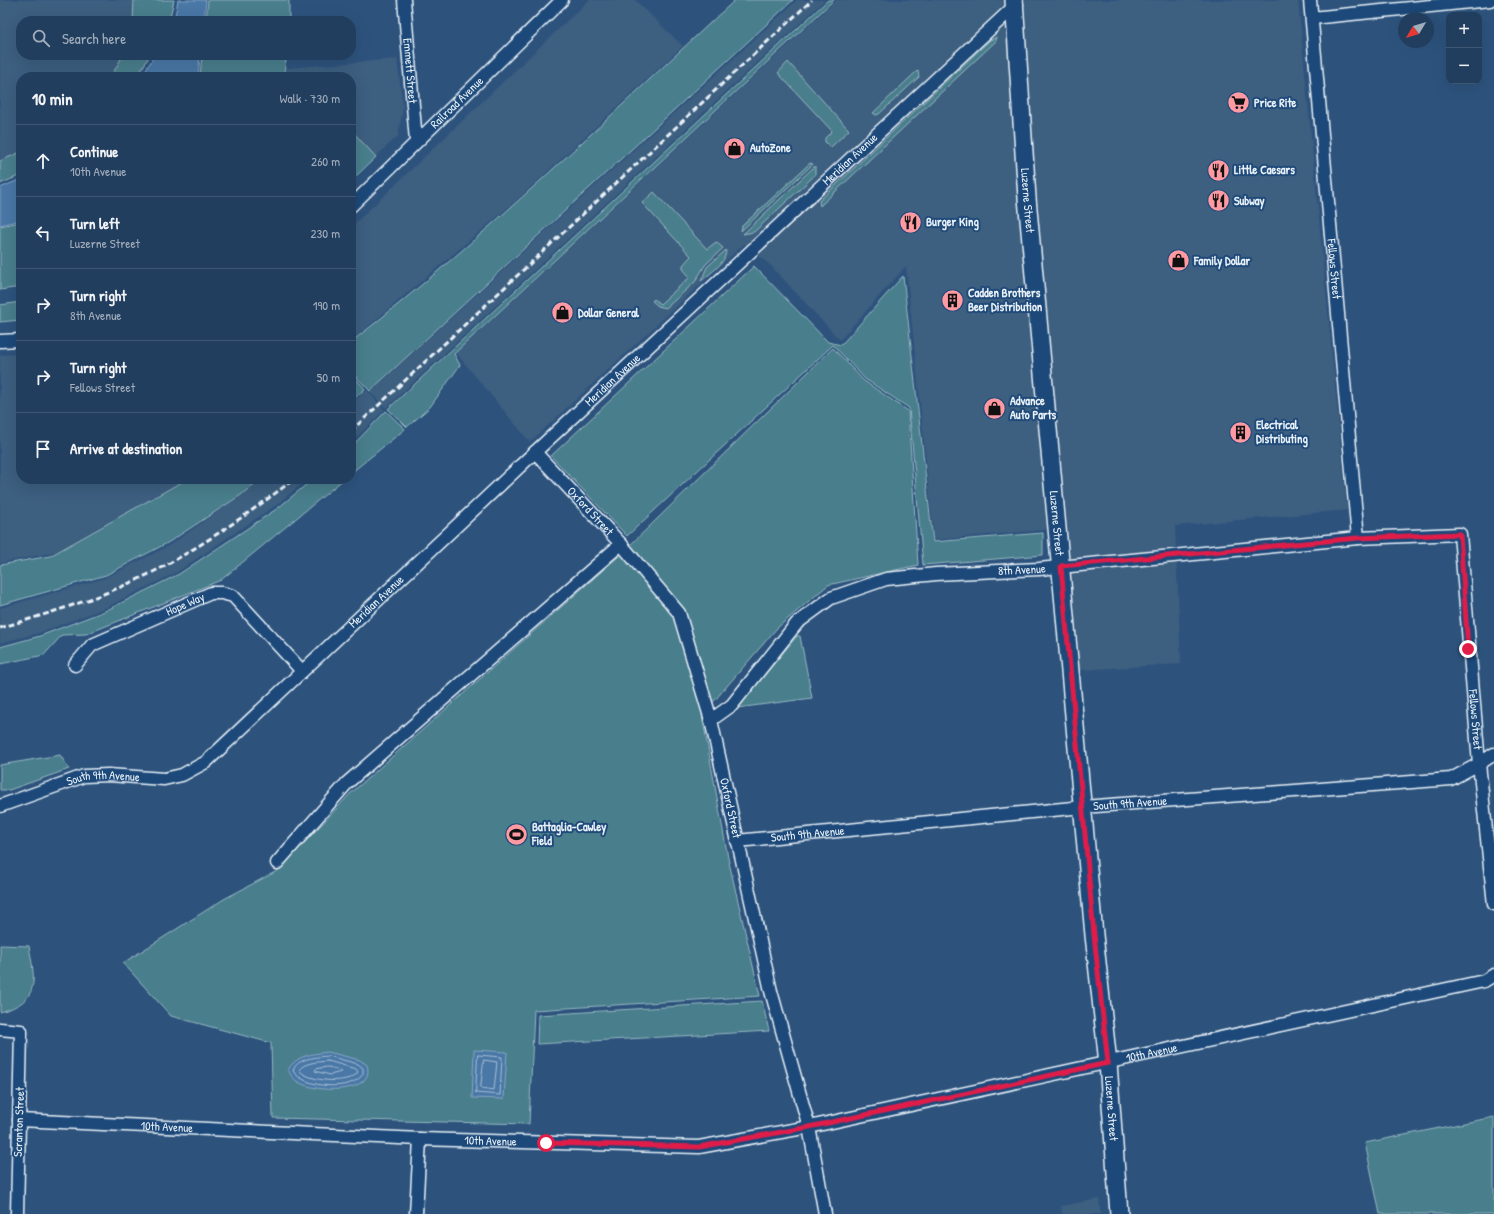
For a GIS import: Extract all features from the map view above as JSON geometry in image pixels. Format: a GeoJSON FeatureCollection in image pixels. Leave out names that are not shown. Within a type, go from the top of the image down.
{"type":"FeatureCollection","features":[{"type":"Feature","properties":{"kind":"street","name":"Emmett Street"},"geometry":{"type":"LineString","coordinates":[[404,0],[416,141]]}},
{"type":"Feature","properties":{"kind":"street","name":"Railroad Avenue"},"geometry":{"type":"LineString","coordinates":[[356,201],[562,0]]}},
{"type":"Feature","properties":{"kind":"street","name":"Fellows Street"},"geometry":{"type":"LineString","coordinates":[[1310,0],[1358,538]]}},
{"type":"Feature","properties":{"kind":"street"},"geometry":{"type":"LineString","coordinates":[[1312,18],[1490,0]]}},
{"type":"Feature","properties":{"kind":"street","name":"Meridian Avenue"},"geometry":{"type":"LineString","coordinates":[[206,762],[535,452],[1017,2]]}},
{"type":"Feature","properties":{"kind":"street","name":"Luzerne Street"},"geometry":{"type":"LineString","coordinates":[[1017,2],[1027,208],[1094,935],[1108,1063],[1119,1214]]}},
{"type":"Feature","properties":{"kind":"street"},"geometry":{"type":"LineString","coordinates":[[0,341],[16,340]]}},
{"type":"Feature","properties":{"kind":"street","name":"Oxford Street"},"geometry":{"type":"LineString","coordinates":[[535,452],[621,544],[679,614],[711,720],[771,991],[809,1127],[826,1214]]}},
{"type":"Feature","properties":{"kind":"street","name":"Fellows Street"},"geometry":{"type":"LineString","coordinates":[[1460,534],[1479,764],[1494,904]]}},
{"type":"Feature","properties":{"kind":"street","name":"8th Avenue"},"geometry":{"type":"LineString","coordinates":[[711,720],[732,705],[797,623],[831,598],[886,579],[936,574],[1039,570],[1061,566],[1358,538],[1460,534]]}},
{"type":"Feature","properties":{"kind":"street"},"geometry":{"type":"LineString","coordinates":[[277,863],[348,783],[621,544]]}},
{"type":"Feature","properties":{"kind":"street","name":"Hope Way"},"geometry":{"type":"LineString","coordinates":[[75,665],[92,645],[211,593],[222,593],[233,596],[302,671]]}},
{"type":"Feature","properties":{"kind":"street","name":"South 9th Avenue"},"geometry":{"type":"LineString","coordinates":[[737,842],[1083,807],[1450,779],[1479,764],[1494,754]]}},
{"type":"Feature","properties":{"kind":"street","name":"South 9th Avenue"},"geometry":{"type":"LineString","coordinates":[[0,806],[84,776],[108,774],[164,779],[182,775],[206,762]]}},
{"type":"Feature","properties":{"kind":"street","name":"10th Avenue"},"geometry":{"type":"LineString","coordinates":[[19,1120],[420,1139],[699,1147],[809,1127],[1108,1063],[1484,981],[1494,975]]}},
{"type":"Feature","properties":{"kind":"street","name":"Scranton Street"},"geometry":{"type":"LineString","coordinates":[[0,1029],[22,1031],[16,1214]]}},
{"type":"Feature","properties":{"kind":"street"},"geometry":{"type":"LineString","coordinates":[[416,1214],[420,1139]]}},
{"type":"Feature","properties":{"kind":"shaded area"},"geometry":{"type":"Polygon","coordinates":[[[0,0],[134,0],[133,16],[16,16],[16,60],[120,60],[114,72],[16,72],[16,154],[0,161],[0,0]]]}},
{"type":"Feature","properties":{"kind":"shaded area"},"geometry":{"type":"Polygon","coordinates":[[[589,0],[635,0],[683,46],[516,201],[356,337],[356,222],[589,0]]]}},
{"type":"Feature","properties":{"kind":"shaded area"},"geometry":{"type":"Polygon","coordinates":[[[797,0],[825,0],[386,408],[370,392],[797,0]]]}},
{"type":"Feature","properties":{"kind":"shaded area"},"geometry":{"type":"Polygon","coordinates":[[[836,0],[1298,0],[1347,510],[1175,526],[1181,664],[1079,670],[1065,528],[934,540],[906,266],[840,340],[770,265],[744,244],[530,442],[456,353],[836,0]]]}},
{"type":"Feature","properties":{"kind":"shaded area"},"geometry":{"type":"Polygon","coordinates":[[[397,59],[403,107],[398,136],[356,175],[356,72],[285,72],[286,68],[397,59]]]}},
{"type":"Feature","properties":{"kind":"shaded area"},"geometry":{"type":"Polygon","coordinates":[[[16,354],[16,484],[178,484],[57,552],[0,563],[0,355],[16,354]]]}},
{"type":"Feature","properties":{"kind":"shaded area"},"geometry":{"type":"Polygon","coordinates":[[[367,390],[384,410],[356,438],[356,399],[367,390]]]}},
{"type":"Feature","properties":{"kind":"shaded area"},"geometry":{"type":"Polygon","coordinates":[[[254,484],[302,484],[276,505],[177,572],[105,608],[39,633],[0,643],[0,608],[105,578],[170,545],[241,495],[254,484]]]}},
{"type":"Feature","properties":{"kind":"shaded area"},"geometry":{"type":"Polygon","coordinates":[[[1099,1199],[1101,1214],[1062,1214],[1061,1206],[1099,1199]]]}},
{"type":"Feature","properties":{"kind":"green space"},"geometry":{"type":"Polygon","coordinates":[[[134,0],[174,0],[170,16],[133,16],[134,0]]]}},
{"type":"Feature","properties":{"kind":"green space"},"geometry":{"type":"Polygon","coordinates":[[[208,0],[289,0],[289,16],[206,16],[208,0]]]}},
{"type":"Feature","properties":{"kind":"green space"},"geometry":{"type":"Polygon","coordinates":[[[735,0],[793,0],[370,391],[356,376],[356,338],[450,261],[594,132],[735,0]]]}},
{"type":"Feature","properties":{"kind":"green space"},"geometry":{"type":"Polygon","coordinates":[[[828,0],[834,0],[454,354],[460,365],[430,407],[407,427],[388,409],[828,0]]]}},
{"type":"Feature","properties":{"kind":"green space"},"geometry":{"type":"Polygon","coordinates":[[[997,37],[996,41],[820,206],[819,201],[990,40],[997,37]]]}},
{"type":"Feature","properties":{"kind":"green space"},"geometry":{"type":"Polygon","coordinates":[[[120,60],[147,60],[140,72],[114,72],[120,60]]]}},
{"type":"Feature","properties":{"kind":"green space"},"geometry":{"type":"Polygon","coordinates":[[[202,60],[286,60],[284,72],[200,72],[202,60]]]}},
{"type":"Feature","properties":{"kind":"green space"},"geometry":{"type":"Polygon","coordinates":[[[788,62],[849,130],[831,147],[825,142],[825,138],[832,131],[778,73],[788,62]]]}},
{"type":"Feature","properties":{"kind":"green space"},"geometry":{"type":"Polygon","coordinates":[[[918,70],[919,77],[879,114],[876,115],[873,113],[918,70]]]}},
{"type":"Feature","properties":{"kind":"green space"},"geometry":{"type":"Polygon","coordinates":[[[356,135],[376,157],[356,176],[356,135]]]}},
{"type":"Feature","properties":{"kind":"green space"},"geometry":{"type":"Polygon","coordinates":[[[16,154],[16,177],[0,184],[0,161],[16,154]]]}},
{"type":"Feature","properties":{"kind":"green space"},"geometry":{"type":"Polygon","coordinates":[[[810,163],[813,164],[741,231],[742,226],[810,163]]]}},
{"type":"Feature","properties":{"kind":"green space"},"geometry":{"type":"Polygon","coordinates":[[[815,166],[815,175],[754,232],[743,234],[815,166]]]}},
{"type":"Feature","properties":{"kind":"green space"},"geometry":{"type":"Polygon","coordinates":[[[654,192],[707,249],[716,242],[723,248],[705,265],[695,282],[666,308],[658,306],[652,301],[654,299],[660,304],[690,277],[683,269],[683,265],[691,256],[642,203],[654,192]]]}},
{"type":"Feature","properties":{"kind":"green space"},"geometry":{"type":"Polygon","coordinates":[[[16,223],[16,288],[0,290],[0,226],[16,223]]]}},
{"type":"Feature","properties":{"kind":"green space"},"geometry":{"type":"Polygon","coordinates":[[[726,250],[721,264],[701,281],[707,267],[726,250]]]}},
{"type":"Feature","properties":{"kind":"green space"},"geometry":{"type":"Polygon","coordinates":[[[754,266],[828,342],[841,345],[903,276],[933,542],[1043,533],[1043,555],[923,565],[909,408],[865,379],[833,345],[627,536],[551,456],[754,266]]]}},
{"type":"Feature","properties":{"kind":"green space"},"geometry":{"type":"Polygon","coordinates":[[[16,303],[16,320],[0,322],[0,305],[16,303]]]}},
{"type":"Feature","properties":{"kind":"green space"},"geometry":{"type":"Polygon","coordinates":[[[833,348],[864,381],[908,411],[918,565],[828,585],[777,628],[702,715],[728,858],[760,996],[534,1010],[529,1124],[273,1118],[271,1043],[171,1016],[123,963],[224,899],[279,870],[350,794],[619,556],[833,348]]]}},
{"type":"Feature","properties":{"kind":"green space"},"geometry":{"type":"Polygon","coordinates":[[[356,379],[365,389],[356,397],[356,379]]]}},
{"type":"Feature","properties":{"kind":"green space"},"geometry":{"type":"Polygon","coordinates":[[[386,411],[405,429],[356,469],[356,442],[386,411]]]}},
{"type":"Feature","properties":{"kind":"green space"},"geometry":{"type":"Polygon","coordinates":[[[178,484],[254,484],[241,495],[169,542],[106,575],[0,605],[0,565],[50,556],[178,484]]]}},
{"type":"Feature","properties":{"kind":"green space"},"geometry":{"type":"Polygon","coordinates":[[[307,484],[338,484],[221,580],[86,634],[62,635],[44,655],[0,664],[0,647],[40,636],[105,611],[179,574],[278,508],[307,484]]]}},
{"type":"Feature","properties":{"kind":"green space"},"geometry":{"type":"Polygon","coordinates":[[[797,636],[800,636],[812,698],[737,708],[797,636]]]}},
{"type":"Feature","properties":{"kind":"green space"},"geometry":{"type":"Polygon","coordinates":[[[60,755],[69,769],[9,790],[0,790],[0,765],[60,755]]]}},
{"type":"Feature","properties":{"kind":"green space"},"geometry":{"type":"Polygon","coordinates":[[[0,945],[29,946],[33,969],[33,979],[32,988],[29,995],[23,1002],[0,1012],[0,945]]]}},
{"type":"Feature","properties":{"kind":"green space"},"geometry":{"type":"Polygon","coordinates":[[[762,1001],[769,1031],[537,1044],[538,1015],[762,1001]]]}},
{"type":"Feature","properties":{"kind":"green space"},"geometry":{"type":"Polygon","coordinates":[[[1494,1117],[1494,1214],[1380,1214],[1365,1143],[1494,1117]]]}},
{"type":"Feature","properties":{"kind":"water"},"geometry":{"type":"Polygon","coordinates":[[[178,0],[206,0],[204,16],[175,16],[178,0]]]}},
{"type":"Feature","properties":{"kind":"water"},"geometry":{"type":"Polygon","coordinates":[[[152,60],[200,60],[198,72],[144,72],[152,60]]]}},
{"type":"Feature","properties":{"kind":"water"},"geometry":{"type":"Polygon","coordinates":[[[16,181],[16,221],[0,225],[0,188],[16,181]]]}},
{"type":"Feature","properties":{"kind":"water"},"geometry":{"type":"Polygon","coordinates":[[[474,1050],[507,1052],[504,1099],[472,1098],[474,1050]]]}},
{"type":"Feature","properties":{"kind":"water"},"geometry":{"type":"Polygon","coordinates":[[[328,1052],[360,1060],[367,1065],[367,1075],[362,1082],[352,1087],[339,1089],[312,1087],[293,1078],[288,1070],[295,1061],[300,1058],[328,1052]]]}},
{"type":"Feature","properties":{"kind":"railway"},"geometry":{"type":"LineString","coordinates":[[356,426],[812,0]]}},
{"type":"Feature","properties":{"kind":"railway"},"geometry":{"type":"LineString","coordinates":[[0,628],[107,593],[168,564],[217,534],[287,484]]}},
{"type":"Feature","properties":{"kind":"place","name":"Price Rite"},"geometry":{"type":"Point","coordinates":[1238,103]}},
{"type":"Feature","properties":{"kind":"place","name":"AutoZone"},"geometry":{"type":"Point","coordinates":[734,148]}},
{"type":"Feature","properties":{"kind":"place","name":"Little Caesars"},"geometry":{"type":"Point","coordinates":[1218,170]}},
{"type":"Feature","properties":{"kind":"place","name":"Subway"},"geometry":{"type":"Point","coordinates":[1219,201]}},
{"type":"Feature","properties":{"kind":"place","name":"Burger King"},"geometry":{"type":"Point","coordinates":[910,222]}},
{"type":"Feature","properties":{"kind":"place","name":"Family Dollar"},"geometry":{"type":"Point","coordinates":[1179,261]}},
{"type":"Feature","properties":{"kind":"place","name":"Cadden Brothers Beer Distribution"},"geometry":{"type":"Point","coordinates":[952,300]}},
{"type":"Feature","properties":{"kind":"place","name":"Dollar General"},"geometry":{"type":"Point","coordinates":[562,313]}},
{"type":"Feature","properties":{"kind":"place","name":"Advance Auto Parts"},"geometry":{"type":"Point","coordinates":[995,408]}},
{"type":"Feature","properties":{"kind":"place","name":"Electrical Distributing"},"geometry":{"type":"Point","coordinates":[1240,432]}},
{"type":"Feature","properties":{"kind":"place","name":"Battaglia-Cawley Field"},"geometry":{"type":"Point","coordinates":[516,834]}},
{"type":"Feature","properties":{"kind":"route"},"geometry":{"type":"LineString","coordinates":[[546,1143],[699,1147],[809,1127],[1108,1063],[1094,935],[1061,566],[1358,538],[1460,534],[1468,649]]}}]}
